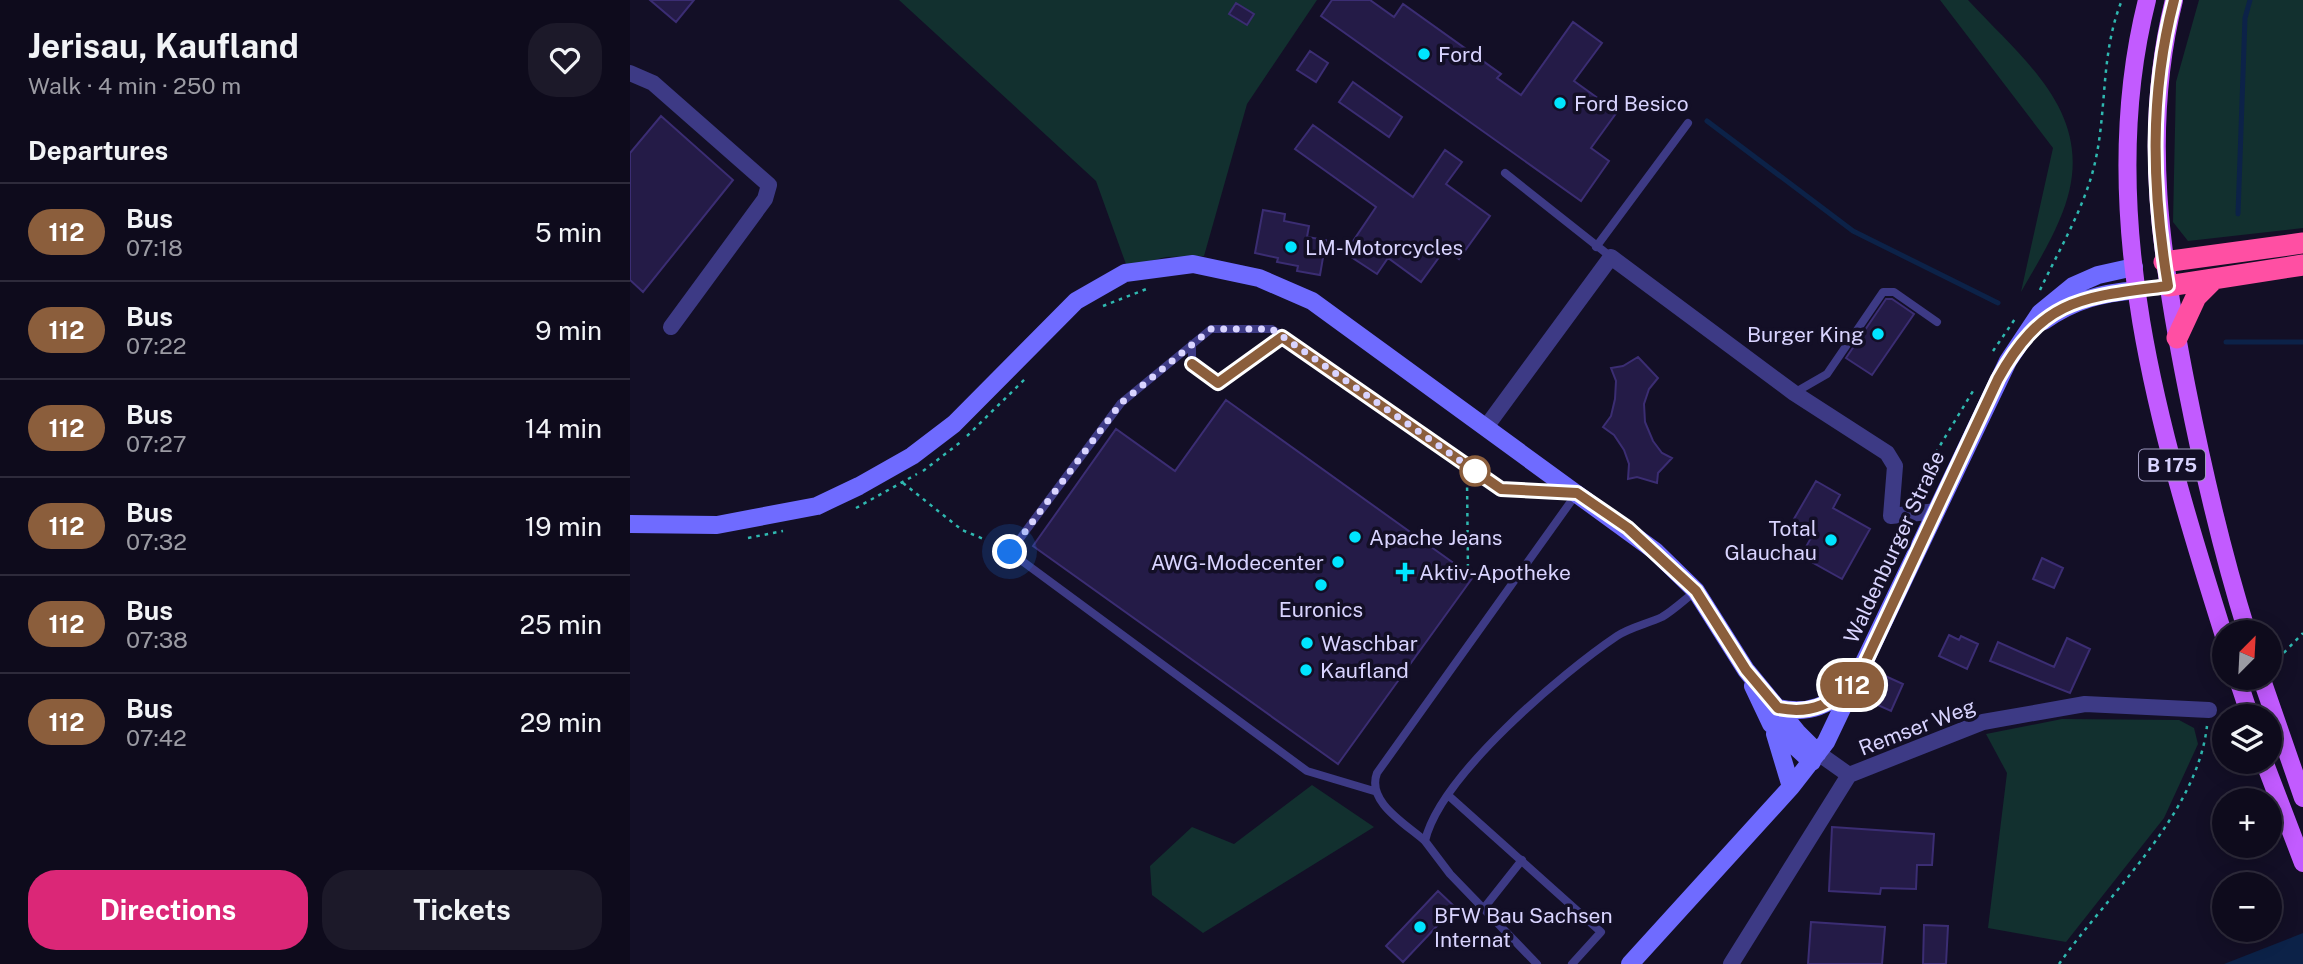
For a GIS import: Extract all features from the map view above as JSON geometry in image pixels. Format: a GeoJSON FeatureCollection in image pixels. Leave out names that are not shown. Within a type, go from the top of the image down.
{"type":"FeatureCollection","features":[{"type":"Feature","properties":{"kind":"highway"},"geometry":{"type":"LineString","coordinates":[[2164,262],[2303,243]]}},
{"type":"Feature","properties":{"kind":"highway"},"geometry":{"type":"LineString","coordinates":[[2168,286],[2303,265]]}},
{"type":"Feature","properties":{"kind":"highway"},"geometry":{"type":"LineString","coordinates":[[2177,338],[2196,297],[2213,280]]}},
{"type":"Feature","properties":{"kind":"main road","name":"B 175"},"geometry":{"type":"LineString","coordinates":[[2147,0],[2134,61],[2126,137],[2126,189],[2134,267],[2168,451],[2219,620]]}},
{"type":"Feature","properties":{"kind":"main road","name":"B 175"},"geometry":{"type":"LineString","coordinates":[[2174,0],[2162,54],[2155,121],[2155,188],[2168,286],[2198,441],[2244,620]]}},
{"type":"Feature","properties":{"kind":"main road"},"geometry":{"type":"LineString","coordinates":[[2134,267],[2164,262]]}},
{"type":"Feature","properties":{"kind":"main road"},"geometry":{"type":"LineString","coordinates":[[2137,290],[2168,286]]}},
{"type":"Feature","properties":{"kind":"main road"},"geometry":{"type":"LineString","coordinates":[[2266,690],[2303,798]]}},
{"type":"Feature","properties":{"kind":"main road"},"geometry":{"type":"LineString","coordinates":[[2269,774],[2303,863]]}},
{"type":"Feature","properties":{"kind":"street"},"geometry":{"type":"LineString","coordinates":[[630,73],[653,83],[769,185],[765,199],[671,327]]}},
{"type":"Feature","properties":{"kind":"street"},"geometry":{"type":"LineString","coordinates":[[1486,427],[1611,257],[1794,393],[1887,453],[1895,466],[1899,515],[1937,511]]}},
{"type":"Feature","properties":{"kind":"street"},"geometry":{"type":"LineString","coordinates":[[630,524],[717,525],[817,506],[912,456],[954,424],[1076,301],[1125,273],[1193,264],[1259,278],[1312,301],[1642,539],[1696,591],[1774,716],[1815,758]]}},
{"type":"Feature","properties":{"kind":"street","name":"Waldenburger Straße"},"geometry":{"type":"LineString","coordinates":[[1630,964],[1815,758],[1857,680],[1998,379],[2040,313],[2073,286],[2098,275],[2134,267]]}},
{"type":"Feature","properties":{"kind":"street","name":"Waldenburger Straße"},"geometry":{"type":"LineString","coordinates":[[2027,334],[2062,309],[2081,301],[2099,294],[2137,290]]}},
{"type":"Feature","properties":{"kind":"street"},"geometry":{"type":"LineString","coordinates":[[1774,716],[1824,706],[1857,680]]}},
{"type":"Feature","properties":{"kind":"street","name":"Remser Weg"},"geometry":{"type":"LineString","coordinates":[[1731,964],[1849,775],[1983,722],[2085,704],[2172,711],[2209,710]]}},
{"type":"Feature","properties":{"kind":"street"},"geometry":{"type":"LineString","coordinates":[[1774,716],[1791,787]]}},
{"type":"Feature","properties":{"kind":"street","name":"Remser Weg"},"geometry":{"type":"LineString","coordinates":[[1815,758],[1849,775]]}},
{"type":"Feature","properties":{"kind":"lane"},"geometry":{"type":"LineString","coordinates":[[1597,247],[1688,123]]}},
{"type":"Feature","properties":{"kind":"lane"},"geometry":{"type":"LineString","coordinates":[[1505,173],[1611,257]]}},
{"type":"Feature","properties":{"kind":"lane"},"geometry":{"type":"LineString","coordinates":[[1794,393],[1827,374],[1882,292],[1894,292],[1937,321]]}},
{"type":"Feature","properties":{"kind":"lane"},"geometry":{"type":"LineString","coordinates":[[1374,791],[1307,771],[1010,552],[1121,403],[1211,329],[1272,329],[1501,489],[1577,493]]}},
{"type":"Feature","properties":{"kind":"lane"},"geometry":{"type":"LineString","coordinates":[[1192,344],[1192,364],[1218,383],[1282,337]]}},
{"type":"Feature","properties":{"kind":"lane"},"geometry":{"type":"LineString","coordinates":[[1537,964],[1450,874],[1425,841],[1379,800],[1374,791],[1377,773],[1577,493]]}},
{"type":"Feature","properties":{"kind":"lane"},"geometry":{"type":"LineString","coordinates":[[1425,841],[1431,822],[1449,796],[1473,765],[1527,707],[1621,634],[1662,617],[1696,591]]}},
{"type":"Feature","properties":{"kind":"lane"},"geometry":{"type":"LineString","coordinates":[[1449,796],[1601,932],[1572,964]]}},
{"type":"Feature","properties":{"kind":"lane"},"geometry":{"type":"LineString","coordinates":[[1484,908],[1522,860]]}},
{"type":"Feature","properties":{"kind":"path"},"geometry":{"type":"LineString","coordinates":[[2039,291],[2088,185],[2096,159],[2105,65],[2122,0]]}},
{"type":"Feature","properties":{"kind":"path"},"geometry":{"type":"LineString","coordinates":[[1096,310],[1122,297],[1158,286]]}},
{"type":"Feature","properties":{"kind":"path"},"geometry":{"type":"LineString","coordinates":[[1989,359],[2003,332],[2018,314]]}},
{"type":"Feature","properties":{"kind":"path"},"geometry":{"type":"LineString","coordinates":[[852,509],[903,483],[956,446],[985,421],[1029,374]]}},
{"type":"Feature","properties":{"kind":"path"},"geometry":{"type":"LineString","coordinates":[[1899,515],[1978,381]]}},
{"type":"Feature","properties":{"kind":"path"},"geometry":{"type":"LineString","coordinates":[[1467,465],[1468,573]]}},
{"type":"Feature","properties":{"kind":"path"},"geometry":{"type":"LineString","coordinates":[[903,483],[962,530],[986,540]]}},
{"type":"Feature","properties":{"kind":"path"},"geometry":{"type":"LineString","coordinates":[[743,538],[787,530]]}},
{"type":"Feature","properties":{"kind":"path"},"geometry":{"type":"LineString","coordinates":[[2282,655],[2303,633]]}},
{"type":"Feature","properties":{"kind":"path"},"geometry":{"type":"LineString","coordinates":[[2059,964],[2167,825],[2204,753],[2209,710]]}},
{"type":"Feature","properties":{"kind":"green space"},"geometry":{"type":"Polygon","coordinates":[[[899,0],[1317,0],[1247,104],[1204,256],[1166,257],[1127,267],[1096,181],[899,0]]]}},
{"type":"Feature","properties":{"kind":"green space"},"geometry":{"type":"Polygon","coordinates":[[[1940,0],[1968,0],[2035,72],[2053,97],[2066,124],[2072,153],[2071,185],[2055,230],[2021,292],[2053,148],[1940,0]]]}},
{"type":"Feature","properties":{"kind":"green space"},"geometry":{"type":"Polygon","coordinates":[[[2199,0],[2303,0],[2303,228],[2188,241],[2173,222],[2176,82],[2199,0]]]}},
{"type":"Feature","properties":{"kind":"green space"},"geometry":{"type":"Polygon","coordinates":[[[2062,719],[2179,720],[2194,728],[2198,744],[2164,818],[2066,942],[1988,928],[2007,773],[1986,734],[2062,719]]]}},
{"type":"Feature","properties":{"kind":"green space"},"geometry":{"type":"Polygon","coordinates":[[[1312,785],[1374,827],[1203,933],[1152,895],[1150,866],[1192,827],[1234,844],[1312,785]]]}},
{"type":"Feature","properties":{"kind":"water"},"geometry":{"type":"Polygon","coordinates":[[[2303,933],[2303,964],[2224,964],[2282,942],[2303,933]]]}},
{"type":"Feature","properties":{"kind":"building"},"geometry":{"type":"Polygon","coordinates":[[[650,0],[694,0],[676,22],[650,0]]]}},
{"type":"Feature","properties":{"kind":"building"},"geometry":{"type":"Polygon","coordinates":[[[1332,0],[1370,0],[1394,17],[1403,4],[1501,74],[1497,78],[1521,95],[1573,22],[1602,43],[1574,81],[1617,112],[1591,148],[1609,161],[1581,201],[1321,16],[1332,0]]]}},
{"type":"Feature","properties":{"kind":"building"},"geometry":{"type":"Polygon","coordinates":[[[1236,3],[1254,14],[1247,25],[1229,14],[1236,3]]]}},
{"type":"Feature","properties":{"kind":"building"},"geometry":{"type":"Polygon","coordinates":[[[1310,51],[1328,63],[1316,82],[1297,70],[1310,51]]]}},
{"type":"Feature","properties":{"kind":"building"},"geometry":{"type":"Polygon","coordinates":[[[1353,82],[1402,117],[1389,137],[1339,102],[1353,82]]]}},
{"type":"Feature","properties":{"kind":"building"},"geometry":{"type":"Polygon","coordinates":[[[661,116],[733,180],[643,292],[630,280],[630,153],[661,116]]]}},
{"type":"Feature","properties":{"kind":"building"},"geometry":{"type":"Polygon","coordinates":[[[1313,125],[1413,197],[1445,150],[1462,162],[1446,184],[1490,216],[1459,259],[1445,249],[1421,282],[1388,258],[1377,274],[1345,253],[1376,207],[1295,149],[1313,125]]]}},
{"type":"Feature","properties":{"kind":"building","name":"LM-Motorcycles"},"geometry":{"type":"Polygon","coordinates":[[[1263,210],[1285,214],[1284,221],[1309,226],[1307,237],[1326,240],[1320,275],[1297,271],[1298,266],[1277,262],[1278,258],[1255,253],[1263,210]]]}},
{"type":"Feature","properties":{"kind":"building","name":"Burger King"},"geometry":{"type":"Polygon","coordinates":[[[1886,299],[1892,299],[1914,314],[1872,375],[1846,358],[1886,299]]]}},
{"type":"Feature","properties":{"kind":"building"},"geometry":{"type":"Polygon","coordinates":[[[1638,357],[1658,378],[1649,389],[1644,404],[1645,422],[1653,441],[1662,453],[1672,458],[1658,473],[1657,483],[1637,477],[1628,479],[1629,464],[1624,450],[1614,435],[1603,427],[1611,416],[1615,399],[1616,381],[1611,368],[1623,366],[1638,357]]]}},
{"type":"Feature","properties":{"kind":"building","name":"Kaufland"},"geometry":{"type":"Polygon","coordinates":[[[1226,400],[1473,577],[1338,764],[1033,546],[1116,429],[1175,471],[1226,400]]]}},
{"type":"Feature","properties":{"kind":"building"},"geometry":{"type":"Polygon","coordinates":[[[1816,481],[1840,495],[1833,508],[1870,529],[1842,579],[1801,556],[1812,536],[1791,524],[1816,481]]]}},
{"type":"Feature","properties":{"kind":"building"},"geometry":{"type":"Polygon","coordinates":[[[2042,558],[2063,568],[2054,588],[2033,579],[2042,558]]]}},
{"type":"Feature","properties":{"kind":"building"},"geometry":{"type":"Polygon","coordinates":[[[1949,635],[1959,640],[1961,636],[1978,644],[1967,669],[1939,656],[1949,635]]]}},
{"type":"Feature","properties":{"kind":"building"},"geometry":{"type":"Polygon","coordinates":[[[2067,638],[2090,649],[2070,693],[1990,661],[1998,642],[2054,667],[2067,638]]]}},
{"type":"Feature","properties":{"kind":"building"},"geometry":{"type":"Polygon","coordinates":[[[1883,675],[1903,684],[1891,711],[1871,702],[1883,675]]]}},
{"type":"Feature","properties":{"kind":"building"},"geometry":{"type":"Polygon","coordinates":[[[1832,827],[1934,834],[1932,865],[1917,865],[1916,889],[1881,888],[1880,894],[1829,891],[1832,827]]]}},
{"type":"Feature","properties":{"kind":"building","name":"BFW Bau Sachsen Internat"},"geometry":{"type":"Polygon","coordinates":[[[1438,891],[1455,907],[1403,962],[1386,946],[1438,891]]]}},
{"type":"Feature","properties":{"kind":"building"},"geometry":{"type":"Polygon","coordinates":[[[1811,922],[1885,927],[1882,964],[1808,964],[1811,922]]]}},
{"type":"Feature","properties":{"kind":"building"},"geometry":{"type":"Polygon","coordinates":[[[1924,925],[1948,926],[1946,964],[1923,964],[1924,925]]]}},
{"type":"Feature","properties":{"kind":"waterway"},"geometry":{"type":"LineString","coordinates":[[2238,214],[2245,18],[2250,0]]}},
{"type":"Feature","properties":{"kind":"waterway"},"geometry":{"type":"LineString","coordinates":[[1707,121],[1853,231],[1998,303]]}},
{"type":"Feature","properties":{"kind":"waterway"},"geometry":{"type":"LineString","coordinates":[[2226,342],[2303,342]]}},
{"type":"Feature","properties":{"kind":"bus line","name":"112"},"geometry":{"type":"LineString","coordinates":[[1192,364],[1218,383],[1282,337],[1501,489],[1577,493],[1642,539],[1686,580],[1696,591],[1746,670],[1778,708],[1802,711],[1824,706],[1833,702],[1857,680],[1998,379],[2027,334],[2062,309],[2099,294],[2168,286],[2155,188],[2154,155],[2162,54],[2174,0]]}},
{"type":"Feature","properties":{"kind":"place","name":"Ford"},"geometry":{"type":"Point","coordinates":[1424,54]}},
{"type":"Feature","properties":{"kind":"place","name":"Ford Besico"},"geometry":{"type":"Point","coordinates":[1560,103]}},
{"type":"Feature","properties":{"kind":"place","name":"LM-Motorcycles"},"geometry":{"type":"Point","coordinates":[1291,247]}},
{"type":"Feature","properties":{"kind":"place","name":"Burger King"},"geometry":{"type":"Point","coordinates":[1878,334]}},
{"type":"Feature","properties":{"kind":"place","name":"Apache Jeans"},"geometry":{"type":"Point","coordinates":[1355,537]}},
{"type":"Feature","properties":{"kind":"place","name":"Total Glauchau"},"geometry":{"type":"Point","coordinates":[1831,540]}},
{"type":"Feature","properties":{"kind":"place","name":"AWG-Modecenter"},"geometry":{"type":"Point","coordinates":[1338,562]}},
{"type":"Feature","properties":{"kind":"place","name":"Aktiv-Apotheke"},"geometry":{"type":"Point","coordinates":[1405,572]}},
{"type":"Feature","properties":{"kind":"place","name":"Euronics"},"geometry":{"type":"Point","coordinates":[1321,585]}},
{"type":"Feature","properties":{"kind":"place","name":"Waschbar"},"geometry":{"type":"Point","coordinates":[1307,643]}},
{"type":"Feature","properties":{"kind":"place","name":"Kaufland"},"geometry":{"type":"Point","coordinates":[1306,670]}},
{"type":"Feature","properties":{"kind":"place","name":"BFW Bau Sachsen Internat"},"geometry":{"type":"Point","coordinates":[1420,927]}},
{"type":"Feature","properties":{"kind":"route"},"geometry":{"type":"LineString","coordinates":[[1010,552],[1121,403],[1211,329],[1272,329],[1475,471]]}}]}
